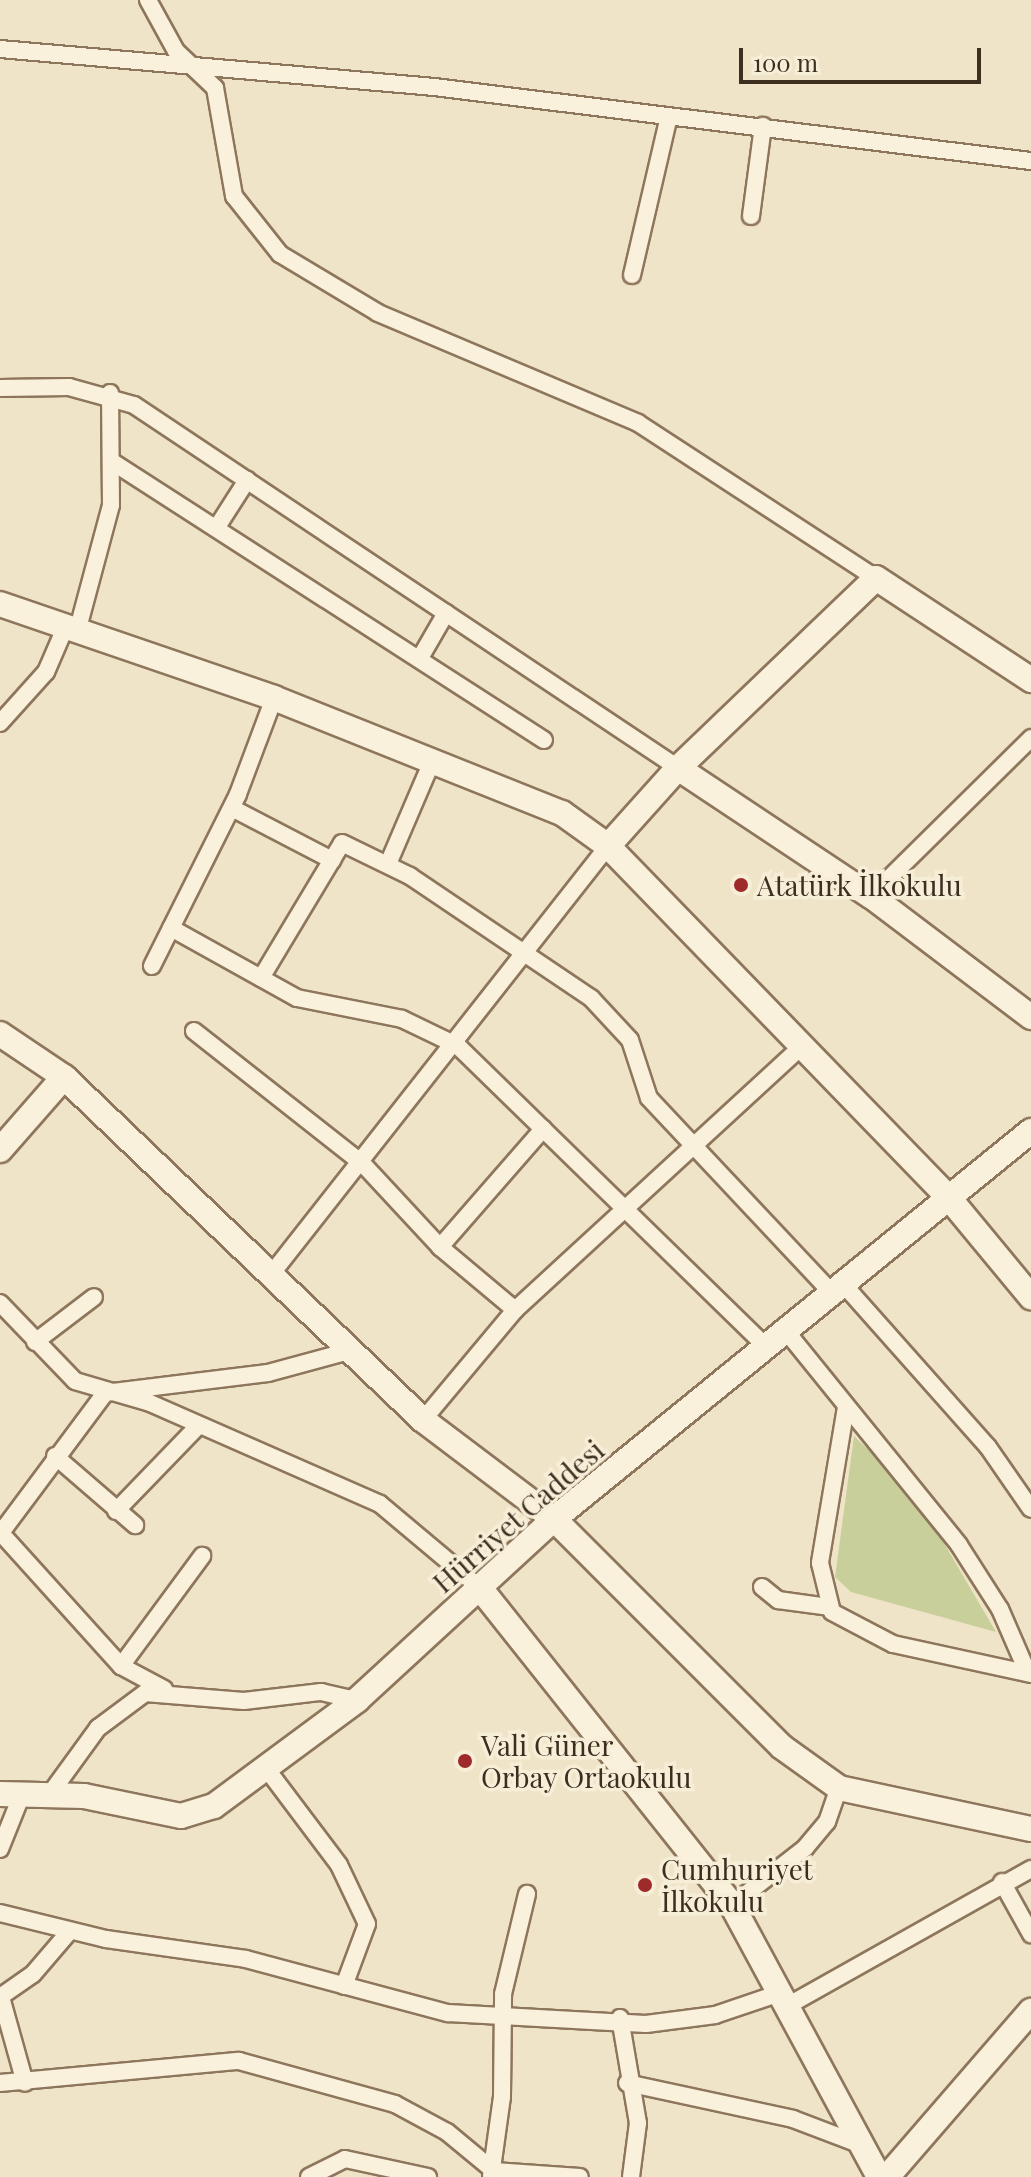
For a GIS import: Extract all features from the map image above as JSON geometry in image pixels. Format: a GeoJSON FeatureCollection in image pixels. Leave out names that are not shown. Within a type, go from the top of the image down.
{"type":"FeatureCollection","features":[{"type":"Feature","properties":{"kind":"street"},"geometry":{"type":"LineString","coordinates":[[148,0],[176,51],[204,72],[223,115],[234,196],[280,254],[378,313],[638,423],[1031,680]]}},
{"type":"Feature","properties":{"kind":"street"},"geometry":{"type":"LineString","coordinates":[[0,49],[204,72],[434,87],[1031,161]]}},
{"type":"Feature","properties":{"kind":"street"},"geometry":{"type":"LineString","coordinates":[[632,275],[669,116]]}},
{"type":"Feature","properties":{"kind":"street"},"geometry":{"type":"LineString","coordinates":[[751,216],[763,126]]}},
{"type":"Feature","properties":{"kind":"street"},"geometry":{"type":"LineString","coordinates":[[0,388],[110,393],[247,480],[871,896],[1031,1017]]}},
{"type":"Feature","properties":{"kind":"street"},"geometry":{"type":"LineString","coordinates":[[0,723],[7,709],[46,672],[71,630],[105,542],[111,461],[110,393]]}},
{"type":"Feature","properties":{"kind":"street"},"geometry":{"type":"LineString","coordinates":[[111,461],[544,740]]}},
{"type":"Feature","properties":{"kind":"street"},"geometry":{"type":"LineString","coordinates":[[217,527],[247,480]]}},
{"type":"Feature","properties":{"kind":"street"},"geometry":{"type":"LineString","coordinates":[[273,1272],[458,1046],[524,949],[608,846],[678,768],[876,578]]}},
{"type":"Feature","properties":{"kind":"street"},"geometry":{"type":"LineString","coordinates":[[0,604],[274,698],[562,813],[608,846],[798,1050],[949,1198],[1031,1297]]}},
{"type":"Feature","properties":{"kind":"street"},"geometry":{"type":"LineString","coordinates":[[420,658],[446,613]]}},
{"type":"Feature","properties":{"kind":"street"},"geometry":{"type":"LineString","coordinates":[[152,966],[232,808],[274,698]]}},
{"type":"Feature","properties":{"kind":"street"},"geometry":{"type":"LineString","coordinates":[[871,896],[1031,738]]}},
{"type":"Feature","properties":{"kind":"street"},"geometry":{"type":"LineString","coordinates":[[388,864],[433,759]]}},
{"type":"Feature","properties":{"kind":"street"},"geometry":{"type":"LineString","coordinates":[[232,808],[332,860]]}},
{"type":"Feature","properties":{"kind":"street"},"geometry":{"type":"LineString","coordinates":[[261,978],[342,843],[388,864],[524,949],[617,1025],[640,1058],[649,1098],[696,1141],[988,1447],[1031,1509]]}},
{"type":"Feature","properties":{"kind":"street"},"geometry":{"type":"LineString","coordinates":[[171,928],[261,978],[322,1007],[402,1019],[458,1046],[766,1347]]}},
{"type":"Feature","properties":{"kind":"street"},"geometry":{"type":"LineString","coordinates":[[194,1031],[362,1163],[440,1247],[515,1310]]}},
{"type":"Feature","properties":{"kind":"street"},"geometry":{"type":"LineString","coordinates":[[0,1034],[64,1077],[273,1272],[349,1351],[423,1420],[554,1519],[782,1747],[839,1788],[1031,1829]]}},
{"type":"Feature","properties":{"kind":"street"},"geometry":{"type":"LineString","coordinates":[[423,1420],[515,1310],[622,1207],[798,1050]]}},
{"type":"Feature","properties":{"kind":"street"},"geometry":{"type":"LineString","coordinates":[[0,1150],[64,1077]]}},
{"type":"Feature","properties":{"kind":"street"},"geometry":{"type":"LineString","coordinates":[[440,1247],[543,1129]]}},
{"type":"Feature","properties":{"kind":"street","name":"Hürriyet Caddesi"},"geometry":{"type":"LineString","coordinates":[[11,1794],[50,1794],[198,1815],[357,1700],[554,1519],[839,1291],[1031,1131]]}},
{"type":"Feature","properties":{"kind":"street"},"geometry":{"type":"LineString","coordinates":[[35,1342],[94,1297]]}},
{"type":"Feature","properties":{"kind":"street"},"geometry":{"type":"LineString","coordinates":[[0,1303],[75,1381],[105,1393],[150,1403],[197,1427],[380,1504],[480,1588],[732,1905],[879,2177]]}},
{"type":"Feature","properties":{"kind":"street"},"geometry":{"type":"LineString","coordinates":[[786,1331],[959,1545],[1000,1609],[1030,1669]]}},
{"type":"Feature","properties":{"kind":"street"},"geometry":{"type":"LineString","coordinates":[[349,1351],[268,1373],[105,1393],[0,1533],[121,1666],[164,1690],[244,1701],[321,1692],[357,1700]]}},
{"type":"Feature","properties":{"kind":"street"},"geometry":{"type":"LineString","coordinates":[[846,1407],[820,1563],[829,1607],[847,1626],[893,1644],[1030,1669]]}},
{"type":"Feature","properties":{"kind":"street"},"geometry":{"type":"LineString","coordinates":[[116,1511],[197,1427]]}},
{"type":"Feature","properties":{"kind":"street"},"geometry":{"type":"LineString","coordinates":[[55,1456],[135,1525]]}},
{"type":"Feature","properties":{"kind":"street"},"geometry":{"type":"LineString","coordinates":[[121,1666],[202,1556]]}},
{"type":"Feature","properties":{"kind":"street"},"geometry":{"type":"LineString","coordinates":[[762,1587],[778,1600],[829,1607]]}},
{"type":"Feature","properties":{"kind":"street"},"geometry":{"type":"LineString","coordinates":[[50,1794],[118,1710],[164,1690]]}},
{"type":"Feature","properties":{"kind":"street"},"geometry":{"type":"LineString","coordinates":[[266,1768],[339,1865],[367,1924],[344,1986]]}},
{"type":"Feature","properties":{"kind":"street"},"geometry":{"type":"LineString","coordinates":[[732,1905],[805,1848],[827,1822],[839,1788]]}},
{"type":"Feature","properties":{"kind":"street"},"geometry":{"type":"LineString","coordinates":[[0,1849],[11,1794]]}},
{"type":"Feature","properties":{"kind":"street"},"geometry":{"type":"LineString","coordinates":[[0,1913],[69,1932],[246,1959],[448,2013],[620,2018],[646,2024],[715,2015],[784,1999],[1031,1869]]}},
{"type":"Feature","properties":{"kind":"street"},"geometry":{"type":"LineString","coordinates":[[1002,1882],[1031,1934]]}},
{"type":"Feature","properties":{"kind":"street"},"geometry":{"type":"LineString","coordinates":[[492,2174],[501,2015],[527,1894]]}},
{"type":"Feature","properties":{"kind":"street"},"geometry":{"type":"LineString","coordinates":[[25,2083],[0,1997],[69,1932]]}},
{"type":"Feature","properties":{"kind":"street"},"geometry":{"type":"LineString","coordinates":[[887,2177],[1031,2011]]}},
{"type":"Feature","properties":{"kind":"street"},"geometry":{"type":"LineString","coordinates":[[620,2018],[627,2083],[638,2123],[631,2177]]}},
{"type":"Feature","properties":{"kind":"street"},"geometry":{"type":"LineString","coordinates":[[0,2083],[239,2061],[395,2104],[447,2132],[492,2174],[580,2177]]}},
{"type":"Feature","properties":{"kind":"street"},"geometry":{"type":"LineString","coordinates":[[627,2083],[793,2119],[864,2146]]}},
{"type":"Feature","properties":{"kind":"street"},"geometry":{"type":"LineString","coordinates":[[309,2177],[345,2159],[428,2177]]}},
{"type":"Feature","properties":{"kind":"green space"},"geometry":{"type":"Polygon","coordinates":[[[854,1436],[917,1497],[996,1632],[851,1592],[835,1577],[854,1436]]]}},
{"type":"Feature","properties":{"kind":"place","name":"Atatürk İlkokulu"},"geometry":{"type":"Point","coordinates":[741,885]}},
{"type":"Feature","properties":{"kind":"place","name":"Vali Güner Orbay Ortaokulu"},"geometry":{"type":"Point","coordinates":[465,1761]}},
{"type":"Feature","properties":{"kind":"place","name":"Cumhuriyet İlkokulu"},"geometry":{"type":"Point","coordinates":[645,1885]}}]}
